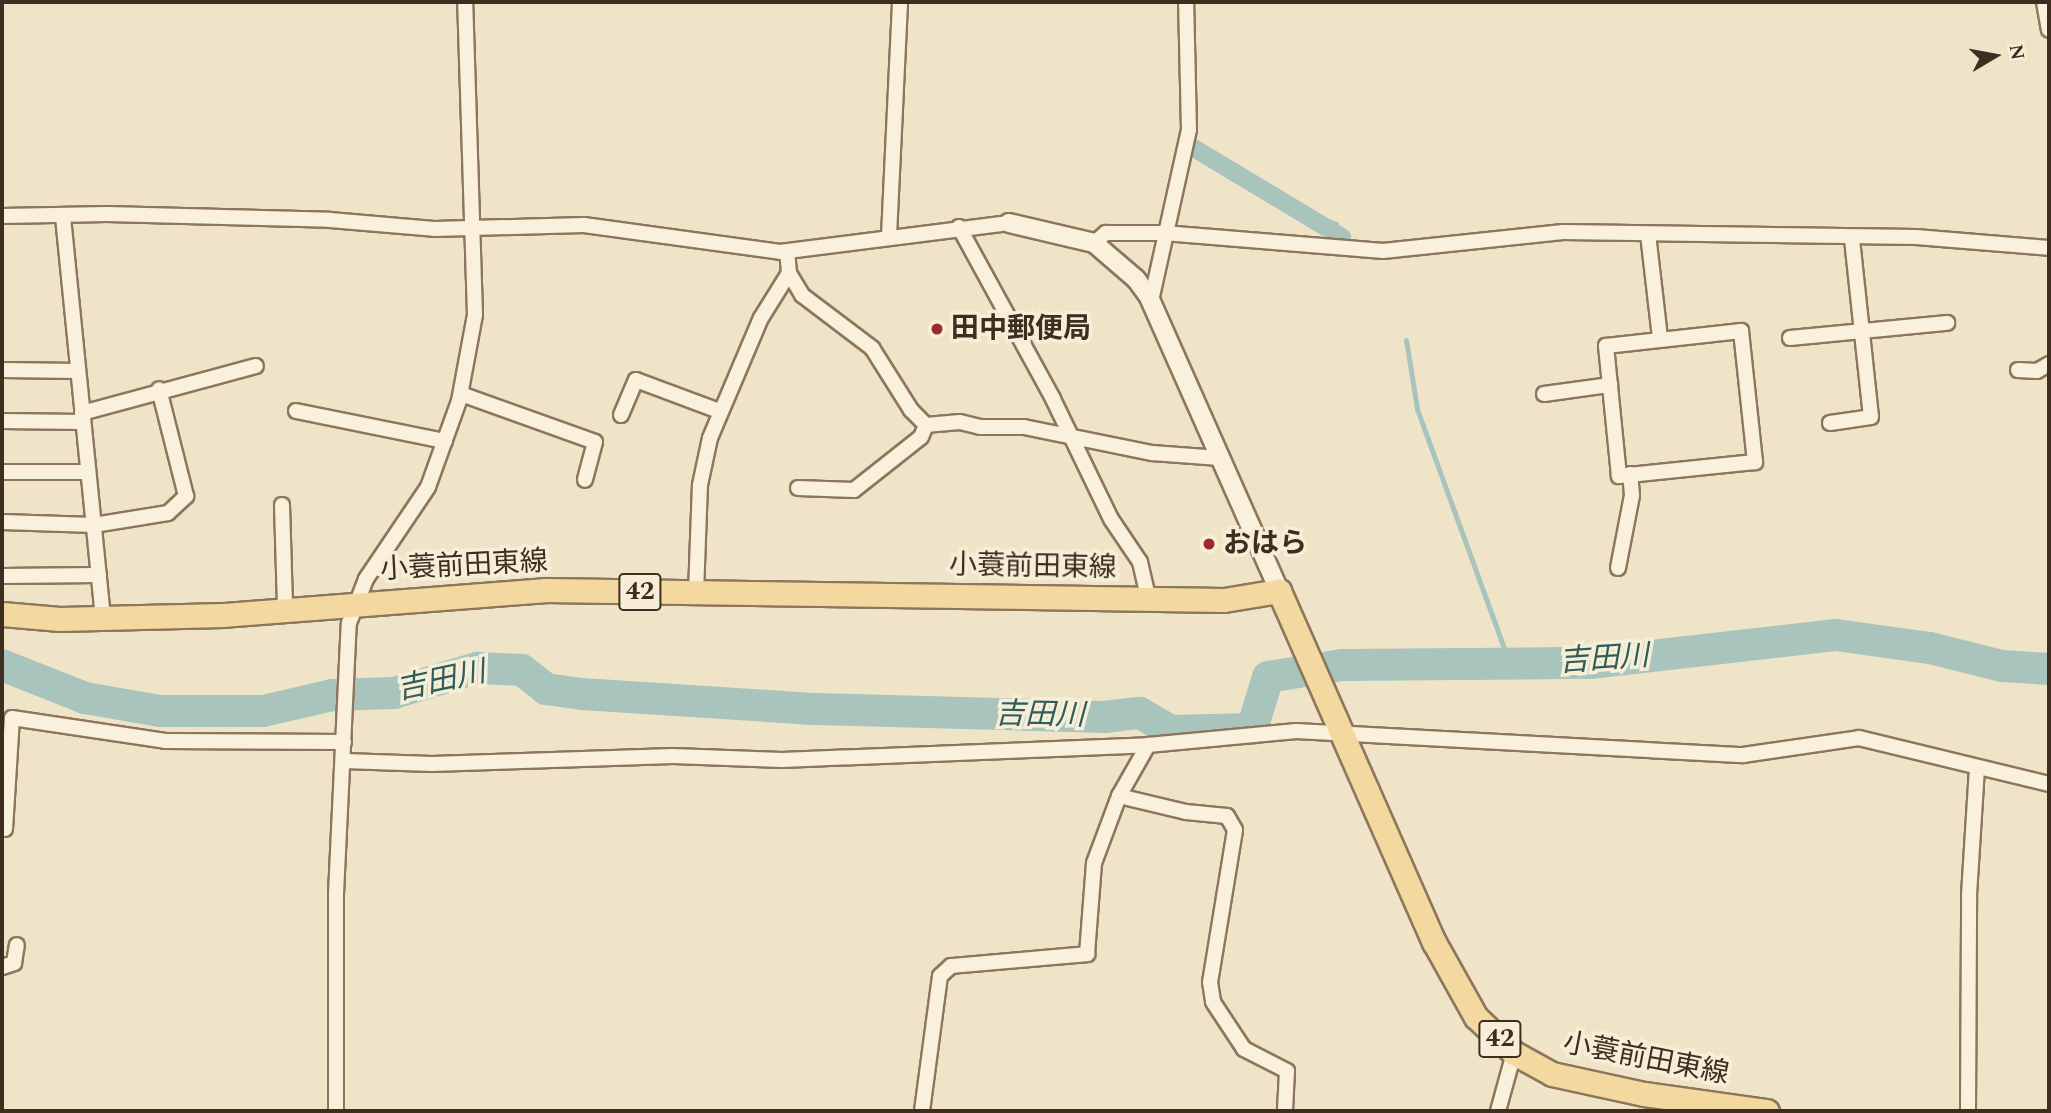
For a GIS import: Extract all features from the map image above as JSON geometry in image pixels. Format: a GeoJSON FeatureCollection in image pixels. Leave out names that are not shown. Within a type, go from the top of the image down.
{"type":"FeatureCollection","features":[{"type":"Feature","properties":{"kind":"main road","name":"小蓑前田東線"},"geometry":{"type":"LineString","coordinates":[[2,614],[103,618],[285,609],[545,590],[1224,600],[1279,591],[1455,984],[1476,1017],[1514,1053],[1552,1074],[1690,1105],[1767,1111]]}},
{"type":"Feature","properties":{"kind":"street"},"geometry":{"type":"LineString","coordinates":[[336,1111],[336,894],[347,653],[354,603],[428,487],[461,394],[475,314],[465,2]]}},
{"type":"Feature","properties":{"kind":"street"},"geometry":{"type":"LineString","coordinates":[[889,236],[900,2]]}},
{"type":"Feature","properties":{"kind":"street"},"geometry":{"type":"LineString","coordinates":[[1151,301],[1189,130],[1186,2]]}},
{"type":"Feature","properties":{"kind":"street"},"geometry":{"type":"LineString","coordinates":[[2043,2],[2049,30]]}},
{"type":"Feature","properties":{"kind":"street"},"geometry":{"type":"LineString","coordinates":[[2,216],[63,218],[107,214],[472,227],[584,225],[787,251],[959,227],[1009,223],[1094,243],[1118,259],[1151,301],[1279,591]]}},
{"type":"Feature","properties":{"kind":"street"},"geometry":{"type":"LineString","coordinates":[[63,218],[103,618]]}},
{"type":"Feature","properties":{"kind":"street"},"geometry":{"type":"LineString","coordinates":[[959,227],[1111,519],[1140,562],[1148,598]]}},
{"type":"Feature","properties":{"kind":"street"},"geometry":{"type":"LineString","coordinates":[[1094,243],[1106,233],[1164,233],[1383,251],[1563,233],[1943,239],[2049,248]]}},
{"type":"Feature","properties":{"kind":"street"},"geometry":{"type":"LineString","coordinates":[[1648,234],[1660,338]]}},
{"type":"Feature","properties":{"kind":"street"},"geometry":{"type":"LineString","coordinates":[[1830,423],[1871,417],[1852,238]]}},
{"type":"Feature","properties":{"kind":"street"},"geometry":{"type":"LineString","coordinates":[[787,251],[789,273],[802,295],[872,348],[911,410],[926,425]]}},
{"type":"Feature","properties":{"kind":"street"},"geometry":{"type":"LineString","coordinates":[[696,593],[700,485],[719,411],[761,318],[789,273]]}},
{"type":"Feature","properties":{"kind":"street"},"geometry":{"type":"LineString","coordinates":[[1790,338],[1862,329],[1947,323]]}},
{"type":"Feature","properties":{"kind":"street"},"geometry":{"type":"LineString","coordinates":[[1741,331],[1755,462],[1619,476],[1609,385],[1606,346],[1741,331]]}},
{"type":"Feature","properties":{"kind":"street"},"geometry":{"type":"LineString","coordinates":[[2018,370],[2037,371],[2049,365]]}},
{"type":"Feature","properties":{"kind":"street"},"geometry":{"type":"LineString","coordinates":[[2,421],[83,418],[159,389],[256,366]]}},
{"type":"Feature","properties":{"kind":"street"},"geometry":{"type":"LineString","coordinates":[[2,370],[77,371]]}},
{"type":"Feature","properties":{"kind":"street"},"geometry":{"type":"LineString","coordinates":[[621,415],[636,380],[719,411]]}},
{"type":"Feature","properties":{"kind":"street"},"geometry":{"type":"LineString","coordinates":[[1544,394],[1609,385]]}},
{"type":"Feature","properties":{"kind":"street"},"geometry":{"type":"LineString","coordinates":[[2,522],[94,525],[168,513],[186,496],[159,389]]}},
{"type":"Feature","properties":{"kind":"street"},"geometry":{"type":"LineString","coordinates":[[461,394],[595,442],[585,480]]}},
{"type":"Feature","properties":{"kind":"street"},"geometry":{"type":"LineString","coordinates":[[296,411],[445,441]]}},
{"type":"Feature","properties":{"kind":"street"},"geometry":{"type":"LineString","coordinates":[[926,425],[960,422],[980,427],[1024,426],[1072,440],[1220,458]]}},
{"type":"Feature","properties":{"kind":"street"},"geometry":{"type":"LineString","coordinates":[[798,488],[854,490],[921,437],[926,425]]}},
{"type":"Feature","properties":{"kind":"street"},"geometry":{"type":"LineString","coordinates":[[2,472],[88,472]]}},
{"type":"Feature","properties":{"kind":"street"},"geometry":{"type":"LineString","coordinates":[[1618,568],[1632,495],[1630,474]]}},
{"type":"Feature","properties":{"kind":"street"},"geometry":{"type":"LineString","coordinates":[[282,505],[285,609]]}},
{"type":"Feature","properties":{"kind":"street"},"geometry":{"type":"LineString","coordinates":[[2,576],[99,575]]}},
{"type":"Feature","properties":{"kind":"street"},"geometry":{"type":"LineString","coordinates":[[5,829],[5,776],[12,718],[165,741],[344,738]]}},
{"type":"Feature","properties":{"kind":"street"},"geometry":{"type":"LineString","coordinates":[[344,761],[432,764],[673,756],[782,760],[1148,745],[1341,725],[1743,755],[1769,754],[1860,738],[1935,753],[1977,768],[2049,784]]}},
{"type":"Feature","properties":{"kind":"street"},"geometry":{"type":"LineString","coordinates":[[922,1111],[940,976],[951,966],[1087,954],[1094,863],[1119,796],[1148,745]]}},
{"type":"Feature","properties":{"kind":"street"},"geometry":{"type":"LineString","coordinates":[[1968,1111],[1969,895],[1977,768]]}},
{"type":"Feature","properties":{"kind":"street"},"geometry":{"type":"LineString","coordinates":[[1119,796],[1186,812],[1227,816],[1235,830],[1210,982],[1213,1002],[1244,1049],[1287,1071],[1285,1111]]}},
{"type":"Feature","properties":{"kind":"street"},"geometry":{"type":"LineString","coordinates":[[2,967],[14,963],[17,945]]}},
{"type":"Feature","properties":{"kind":"street"},"geometry":{"type":"LineString","coordinates":[[1498,1111],[1514,1053]]}},
{"type":"Feature","properties":{"kind":"waterway"},"geometry":{"type":"LineString","coordinates":[[1192,147],[1342,237]]}},
{"type":"Feature","properties":{"kind":"waterway"},"geometry":{"type":"LineString","coordinates":[[1307,216],[1336,224]]}},
{"type":"Feature","properties":{"kind":"waterway"},"geometry":{"type":"LineString","coordinates":[[1406,340],[1417,409],[1510,665]]}},
{"type":"Feature","properties":{"kind":"waterway","name":"吉田川"},"geometry":{"type":"LineString","coordinates":[[2,665],[85,698],[160,711],[263,711],[333,695],[394,693],[477,668],[522,670],[546,689],[582,694],[817,709],[1105,717],[1140,713],[1171,731],[1252,729],[1268,677],[1342,665],[1590,663],[1836,635],[1930,648],[2002,666],[2049,669]]}},
{"type":"Feature","properties":{"kind":"place","name":"田中郵便局"},"geometry":{"type":"Point","coordinates":[937,329]}},
{"type":"Feature","properties":{"kind":"place","name":"おはら"},"geometry":{"type":"Point","coordinates":[1209,544]}}]}
